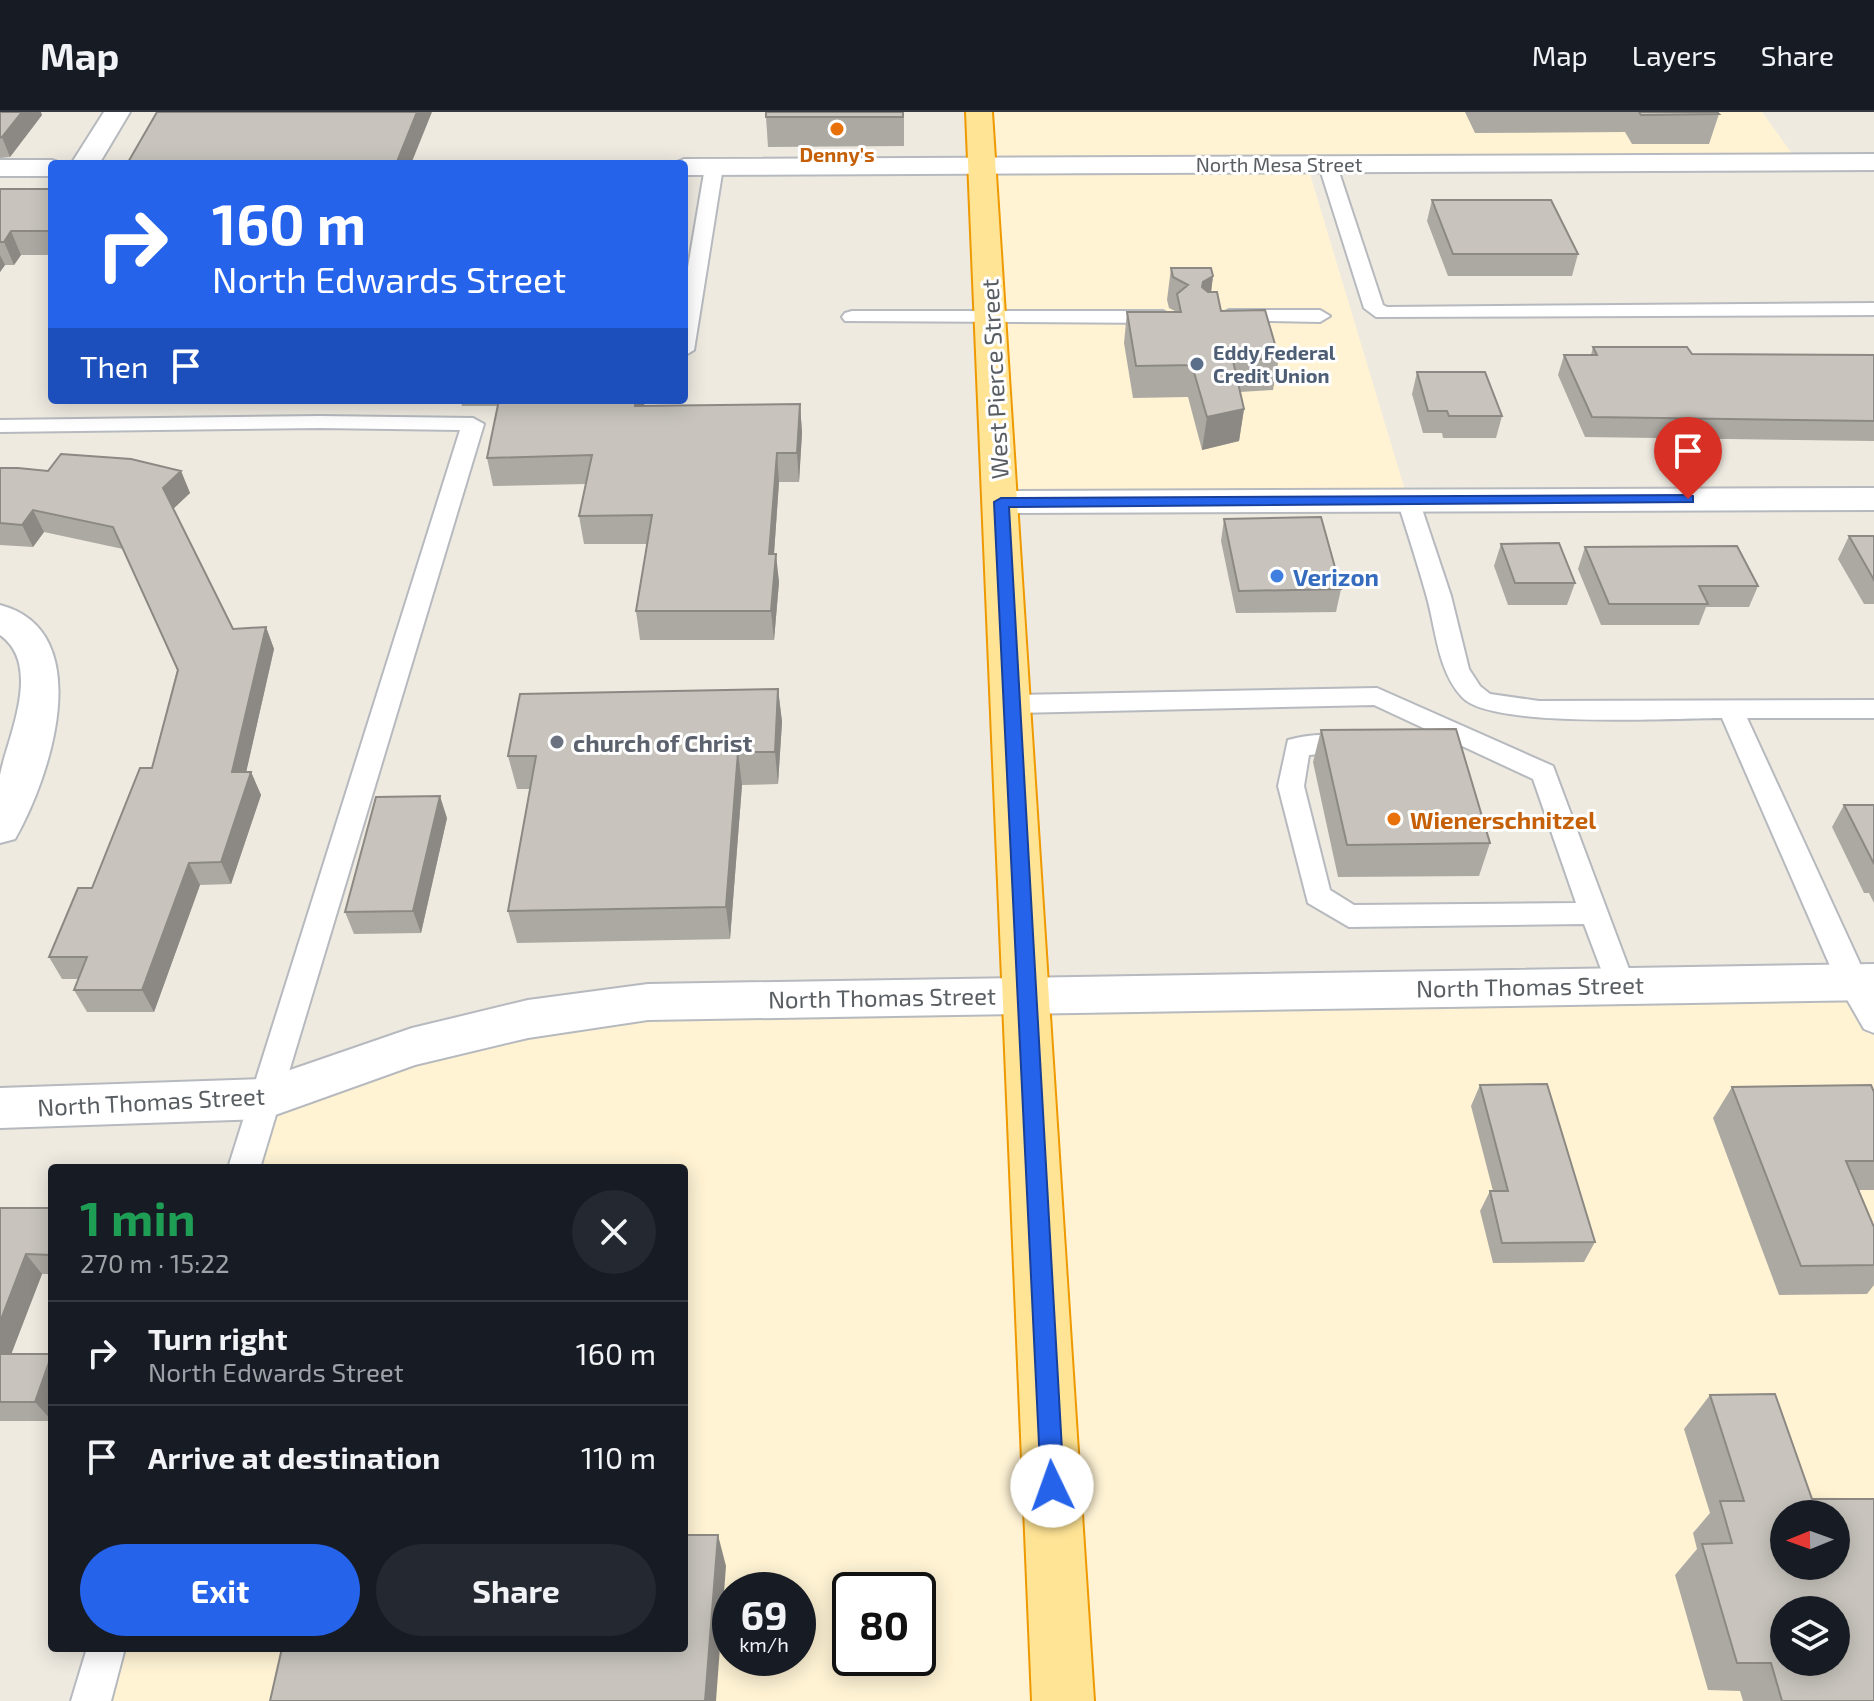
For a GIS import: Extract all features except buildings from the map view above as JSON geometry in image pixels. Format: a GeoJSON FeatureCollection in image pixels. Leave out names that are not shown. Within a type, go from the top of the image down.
{"type":"FeatureCollection","features":[{"type":"Feature","properties":{"kind":"highway","name":"West Pierce Street"},"geometry":{"type":"LineString","coordinates":[[979,112],[1063,1701]]}},
{"type":"Feature","properties":{"kind":"street"},"geometry":{"type":"LineString","coordinates":[[87,160],[117,112]]}},
{"type":"Feature","properties":{"kind":"street","name":"North Mesa Street"},"geometry":{"type":"LineString","coordinates":[[688,167],[1874,162]]}},
{"type":"Feature","properties":{"kind":"street"},"geometry":{"type":"LineString","coordinates":[[0,168],[48,168]]}},
{"type":"Feature","properties":{"kind":"street"},"geometry":{"type":"LineString","coordinates":[[1001,502],[1874,499]]}},
{"type":"Feature","properties":{"kind":"street"},"geometry":{"type":"LineString","coordinates":[[0,617],[14,623],[27,635],[36,658],[40,698],[34,735],[0,828]]}},
{"type":"Feature","properties":{"kind":"street","name":"North Thomas Street"},"geometry":{"type":"LineString","coordinates":[[0,1108],[264,1099],[412,1047],[528,1019],[648,1002],[1620,985],[1867,995]]}},
{"type":"Feature","properties":{"kind":"lane"},"geometry":{"type":"LineString","coordinates":[[1327,163],[1374,308],[1383,313],[1874,309]]}},
{"type":"Feature","properties":{"kind":"lane"},"geometry":{"type":"LineString","coordinates":[[688,326],[714,167]]}},
{"type":"Feature","properties":{"kind":"lane"},"geometry":{"type":"LineString","coordinates":[[1211,316],[1320,316]]}},
{"type":"Feature","properties":{"kind":"lane"},"geometry":{"type":"LineString","coordinates":[[852,317],[1171,317]]}},
{"type":"Feature","properties":{"kind":"lane"},"geometry":{"type":"LineString","coordinates":[[0,426],[304,422],[473,424],[245,1164]]}},
{"type":"Feature","properties":{"kind":"lane"},"geometry":{"type":"LineString","coordinates":[[1408,500],[1439,596],[1457,669],[1471,692],[1483,701],[1539,710],[1874,709]]}},
{"type":"Feature","properties":{"kind":"lane"},"geometry":{"type":"LineString","coordinates":[[1012,704],[1377,696],[1544,773],[1620,985]]}},
{"type":"Feature","properties":{"kind":"lane"},"geometry":{"type":"LineString","coordinates":[[1730,708],[1867,995]]}},
{"type":"Feature","properties":{"kind":"lane"},"geometry":{"type":"LineString","coordinates":[[1415,743],[1474,741]]}},
{"type":"Feature","properties":{"kind":"lane"},"geometry":{"type":"LineString","coordinates":[[1385,743],[1297,746],[1291,786],[1318,896],[1349,916],[1594,913]]}},
{"type":"Feature","properties":{"kind":"lane"},"geometry":{"type":"LineString","coordinates":[[91,1701],[105,1652]]}},
{"type":"Feature","properties":{"kind":"shaded area"},"geometry":{"type":"Polygon","coordinates":[[[979,112],[1762,112],[1798,162],[1307,164],[1408,500],[1001,502],[979,112]]]}},
{"type":"Feature","properties":{"kind":"shaded area"},"geometry":{"type":"Polygon","coordinates":[[[1852,982],[1874,1021],[1874,1701],[91,1701],[105,1652],[688,1652],[688,1164],[245,1164],[264,1099],[528,1019],[1852,982]]]}},
{"type":"Feature","properties":{"kind":"place","name":"Denny's"},"geometry":{"type":"Point","coordinates":[837,129]}},
{"type":"Feature","properties":{"kind":"place","name":"Eddy Federal Credit Union"},"geometry":{"type":"Point","coordinates":[1197,364]}},
{"type":"Feature","properties":{"kind":"place","name":"Verizon"},"geometry":{"type":"Point","coordinates":[1277,576]}},
{"type":"Feature","properties":{"kind":"place","name":"church of Christ"},"geometry":{"type":"Point","coordinates":[557,742]}},
{"type":"Feature","properties":{"kind":"place","name":"Wienerschnitzel"},"geometry":{"type":"Point","coordinates":[1394,819]}},
{"type":"Feature","properties":{"kind":"route"},"geometry":{"type":"LineString","coordinates":[[1052,1486],[1001,502],[1688,499]]}}]}
